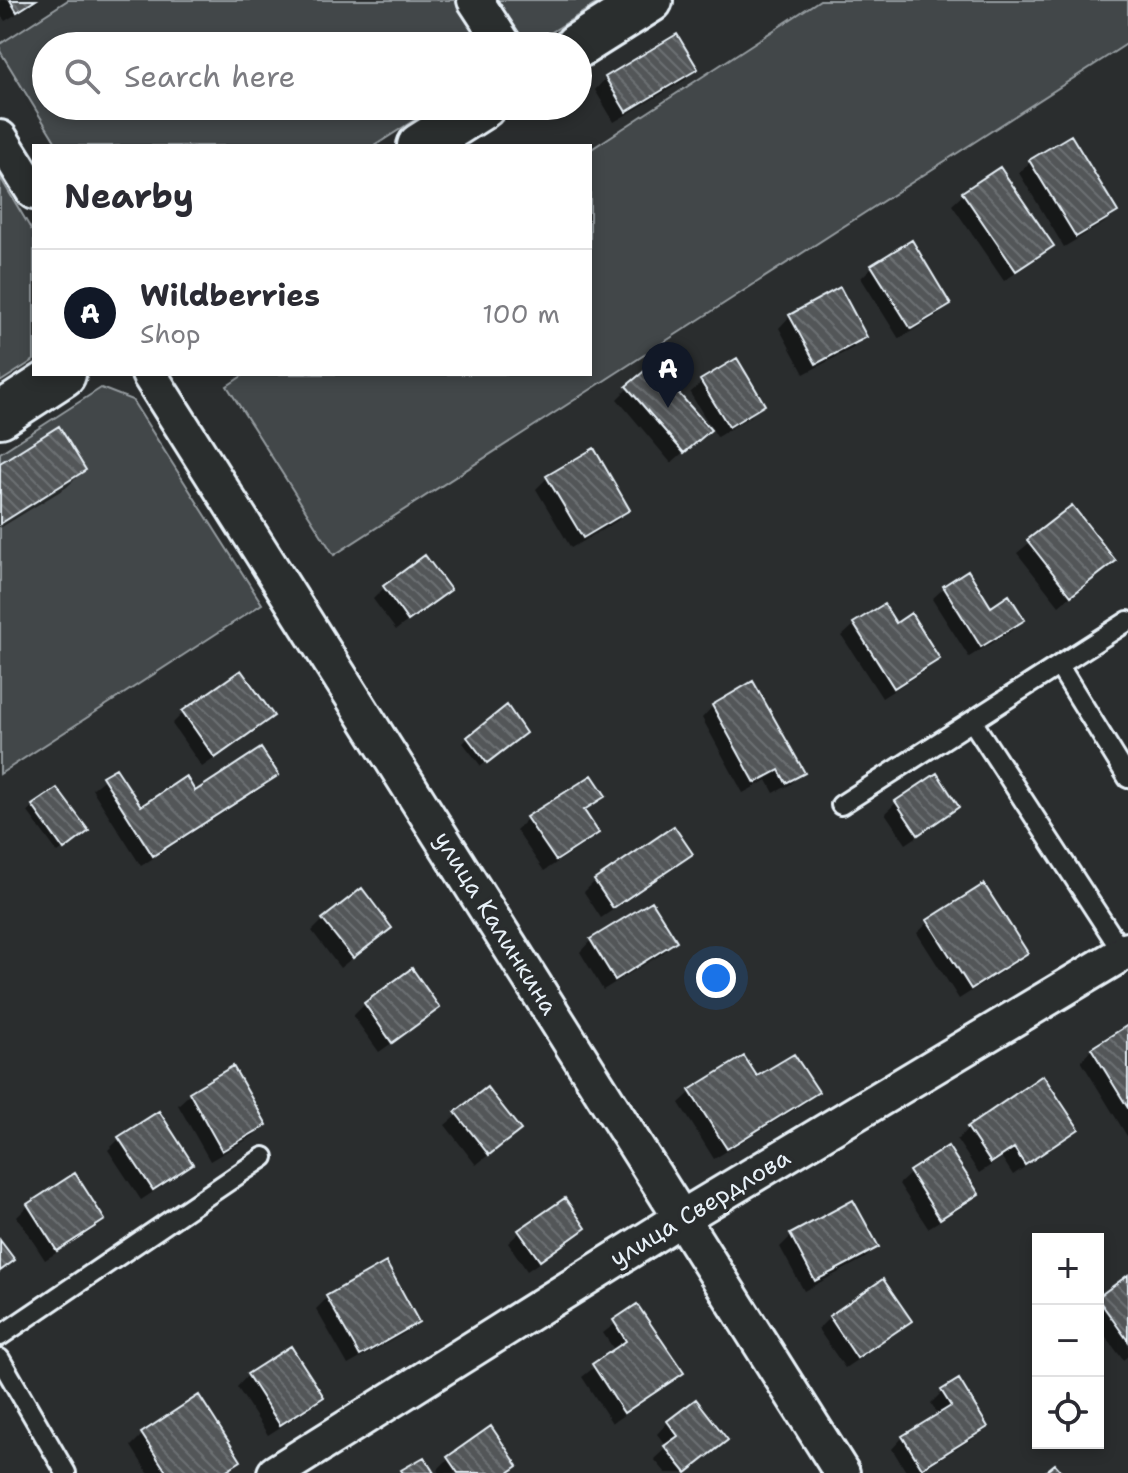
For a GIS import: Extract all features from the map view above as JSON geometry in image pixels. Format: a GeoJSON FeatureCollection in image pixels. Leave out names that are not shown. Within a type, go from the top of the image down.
{"type":"FeatureCollection","features":[{"type":"Feature","properties":{"kind":"main road"},"geometry":{"type":"LineString","coordinates":[[592,37],[650,0]]}},
{"type":"Feature","properties":{"kind":"main road"},"geometry":{"type":"LineString","coordinates":[[423,144],[461,120]]}},
{"type":"Feature","properties":{"kind":"main road"},"geometry":{"type":"LineString","coordinates":[[0,415],[60,376]]}},
{"type":"Feature","properties":{"kind":"street"},"geometry":{"type":"LineString","coordinates":[[475,0],[496,32]]}},
{"type":"Feature","properties":{"kind":"street"},"geometry":{"type":"LineString","coordinates":[[0,138],[32,189]]}},
{"type":"Feature","properties":{"kind":"street","name":"улица Калинкина"},"geometry":{"type":"LineString","coordinates":[[150,376],[842,1473]]}},
{"type":"Feature","properties":{"kind":"street","name":"улица Свердлова"},"geometry":{"type":"LineString","coordinates":[[275,1473],[683,1217],[1126,952]]}},
{"type":"Feature","properties":{"kind":"lane"},"geometry":{"type":"LineString","coordinates":[[841,805],[1128,621]]}},
{"type":"Feature","properties":{"kind":"lane"},"geometry":{"type":"LineString","coordinates":[[1059,666],[1128,778]]}},
{"type":"Feature","properties":{"kind":"lane"},"geometry":{"type":"LineString","coordinates":[[972,721],[1126,952]]}},
{"type":"Feature","properties":{"kind":"lane"},"geometry":{"type":"LineString","coordinates":[[0,1336],[264,1157]]}},
{"type":"Feature","properties":{"kind":"lane"},"geometry":{"type":"LineString","coordinates":[[0,1359],[66,1473]]}},
{"type":"Feature","properties":{"kind":"shaded area"},"geometry":{"type":"Polygon","coordinates":[[[68,0],[602,0],[552,32],[32,32],[32,103],[0,51],[0,44],[68,0]]]}},
{"type":"Feature","properties":{"kind":"shaded area"},"geometry":{"type":"Polygon","coordinates":[[[820,0],[1128,0],[1128,43],[334,555],[227,386],[242,376],[592,376],[592,149],[820,0]]]}},
{"type":"Feature","properties":{"kind":"shaded area"},"geometry":{"type":"Polygon","coordinates":[[[42,120],[414,120],[377,144],[57,144],[42,120]]]}},
{"type":"Feature","properties":{"kind":"shaded area"},"geometry":{"type":"Polygon","coordinates":[[[0,177],[32,231],[32,361],[0,382],[0,177]]]}},
{"type":"Feature","properties":{"kind":"shaded area"},"geometry":{"type":"Polygon","coordinates":[[[101,388],[132,400],[262,604],[0,774],[0,453],[101,388]]]}},
{"type":"Feature","properties":{"kind":"building"},"geometry":{"type":"Polygon","coordinates":[[[10,0],[36,0],[17,12],[10,0]]]}},
{"type":"Feature","properties":{"kind":"building"},"geometry":{"type":"Polygon","coordinates":[[[677,34],[698,69],[626,112],[605,77],[677,34]]]}},
{"type":"Feature","properties":{"kind":"building"},"geometry":{"type":"Polygon","coordinates":[[[1071,135],[1118,212],[1076,237],[1029,160],[1071,135]]]}},
{"type":"Feature","properties":{"kind":"building"},"geometry":{"type":"Polygon","coordinates":[[[1000,167],[1054,246],[1016,271],[962,192],[1000,167]]]}},
{"type":"Feature","properties":{"kind":"building"},"geometry":{"type":"Polygon","coordinates":[[[912,240],[951,305],[911,329],[871,265],[912,240]]]}},
{"type":"Feature","properties":{"kind":"building"},"geometry":{"type":"Polygon","coordinates":[[[840,287],[867,337],[816,364],[789,315],[840,287]]]}},
{"type":"Feature","properties":{"kind":"building"},"geometry":{"type":"Polygon","coordinates":[[[737,358],[765,405],[729,427],[700,380],[737,358]]]}},
{"type":"Feature","properties":{"kind":"building"},"geometry":{"type":"Polygon","coordinates":[[[653,364],[711,430],[684,453],[626,386],[653,364]]]}},
{"type":"Feature","properties":{"kind":"building"},"geometry":{"type":"Polygon","coordinates":[[[59,426],[86,470],[0,524],[0,463],[59,426]]]}},
{"type":"Feature","properties":{"kind":"building"},"geometry":{"type":"Polygon","coordinates":[[[594,448],[630,510],[583,538],[546,476],[594,448]]]}},
{"type":"Feature","properties":{"kind":"building"},"geometry":{"type":"Polygon","coordinates":[[[1072,505],[1116,561],[1071,596],[1027,540],[1072,505]]]}},
{"type":"Feature","properties":{"kind":"building"},"geometry":{"type":"Polygon","coordinates":[[[425,555],[451,590],[408,621],[383,586],[425,555]]]}},
{"type":"Feature","properties":{"kind":"building"},"geometry":{"type":"Polygon","coordinates":[[[968,570],[991,607],[1009,595],[1025,620],[981,647],[943,586],[968,570]]]}},
{"type":"Feature","properties":{"kind":"building"},"geometry":{"type":"Polygon","coordinates":[[[884,604],[896,623],[911,613],[940,659],[894,688],[853,623],[884,604]]]}},
{"type":"Feature","properties":{"kind":"building"},"geometry":{"type":"Polygon","coordinates":[[[241,670],[274,716],[215,758],[182,711],[241,670]]]}},
{"type":"Feature","properties":{"kind":"building"},"geometry":{"type":"Polygon","coordinates":[[[753,681],[805,773],[786,783],[779,770],[755,783],[712,705],[753,681]]]}},
{"type":"Feature","properties":{"kind":"building"},"geometry":{"type":"Polygon","coordinates":[[[507,705],[526,733],[487,763],[467,737],[507,705]]]}},
{"type":"Feature","properties":{"kind":"building"},"geometry":{"type":"Polygon","coordinates":[[[261,748],[279,775],[153,856],[102,776],[116,768],[141,806],[186,776],[195,791],[261,748]]]}},
{"type":"Feature","properties":{"kind":"building"},"geometry":{"type":"Polygon","coordinates":[[[937,773],[959,807],[918,835],[895,801],[937,773]]]}},
{"type":"Feature","properties":{"kind":"building"},"geometry":{"type":"Polygon","coordinates":[[[592,775],[606,796],[584,810],[599,833],[556,861],[526,817],[592,775]]]}},
{"type":"Feature","properties":{"kind":"building"},"geometry":{"type":"Polygon","coordinates":[[[57,788],[89,831],[64,850],[32,805],[57,788]]]}},
{"type":"Feature","properties":{"kind":"building"},"geometry":{"type":"Polygon","coordinates":[[[674,826],[693,854],[613,908],[594,880],[674,826]]]}},
{"type":"Feature","properties":{"kind":"building"},"geometry":{"type":"Polygon","coordinates":[[[984,884],[1028,953],[971,989],[927,920],[984,884]]]}},
{"type":"Feature","properties":{"kind":"building"},"geometry":{"type":"Polygon","coordinates":[[[362,888],[392,928],[353,958],[322,919],[362,888]]]}},
{"type":"Feature","properties":{"kind":"building"},"geometry":{"type":"Polygon","coordinates":[[[652,901],[677,941],[615,980],[590,939],[652,901]]]}},
{"type":"Feature","properties":{"kind":"building"},"geometry":{"type":"Polygon","coordinates":[[[412,968],[440,1008],[392,1043],[364,1003],[412,968]]]}},
{"type":"Feature","properties":{"kind":"building"},"geometry":{"type":"Polygon","coordinates":[[[1128,1025],[1128,1108],[1091,1048],[1128,1025]]]}},
{"type":"Feature","properties":{"kind":"building"},"geometry":{"type":"Polygon","coordinates":[[[794,1054],[819,1092],[727,1149],[689,1090],[744,1056],[757,1076],[794,1054]]]}},
{"type":"Feature","properties":{"kind":"building"},"geometry":{"type":"Polygon","coordinates":[[[233,1066],[267,1125],[222,1151],[189,1092],[233,1066]]]}},
{"type":"Feature","properties":{"kind":"building"},"geometry":{"type":"Polygon","coordinates":[[[1043,1075],[1079,1129],[1025,1165],[1014,1148],[991,1163],[967,1127],[1043,1075]]]}},
{"type":"Feature","properties":{"kind":"building"},"geometry":{"type":"Polygon","coordinates":[[[487,1087],[521,1130],[489,1155],[455,1112],[487,1087]]]}},
{"type":"Feature","properties":{"kind":"building"},"geometry":{"type":"Polygon","coordinates":[[[159,1111],[193,1164],[153,1190],[118,1137],[159,1111]]]}},
{"type":"Feature","properties":{"kind":"building"},"geometry":{"type":"Polygon","coordinates":[[[948,1146],[979,1194],[940,1219],[909,1171],[948,1146]]]}},
{"type":"Feature","properties":{"kind":"building"},"geometry":{"type":"Polygon","coordinates":[[[75,1173],[105,1220],[57,1251],[27,1204],[75,1173]]]}},
{"type":"Feature","properties":{"kind":"building"},"geometry":{"type":"Polygon","coordinates":[[[565,1198],[586,1228],[540,1261],[518,1230],[565,1198]]]}},
{"type":"Feature","properties":{"kind":"building"},"geometry":{"type":"Polygon","coordinates":[[[853,1200],[879,1247],[815,1281],[790,1234],[853,1200]]]}},
{"type":"Feature","properties":{"kind":"building"},"geometry":{"type":"Polygon","coordinates":[[[0,1240],[15,1260],[0,1271],[0,1240]]]}},
{"type":"Feature","properties":{"kind":"building"},"geometry":{"type":"Polygon","coordinates":[[[386,1262],[419,1322],[360,1356],[326,1296],[386,1262]]]}},
{"type":"Feature","properties":{"kind":"building"},"geometry":{"type":"Polygon","coordinates":[[[1128,1275],[1128,1341],[1104,1307],[1104,1293],[1128,1275]]]}},
{"type":"Feature","properties":{"kind":"building"},"geometry":{"type":"Polygon","coordinates":[[[883,1279],[912,1321],[857,1358],[829,1316],[883,1279]]]}},
{"type":"Feature","properties":{"kind":"building"},"geometry":{"type":"Polygon","coordinates":[[[637,1304],[684,1373],[624,1413],[592,1364],[626,1341],[613,1320],[637,1304]]]}},
{"type":"Feature","properties":{"kind":"building"},"geometry":{"type":"Polygon","coordinates":[[[291,1346],[324,1397],[280,1425],[247,1374],[291,1346]]]}},
{"type":"Feature","properties":{"kind":"building"},"geometry":{"type":"Polygon","coordinates":[[[959,1379],[988,1427],[922,1468],[902,1436],[951,1406],[941,1390],[959,1379]]]}},
{"type":"Feature","properties":{"kind":"building"},"geometry":{"type":"Polygon","coordinates":[[[199,1395],[241,1461],[222,1473],[167,1473],[141,1433],[199,1395]]]}},
{"type":"Feature","properties":{"kind":"building"},"geometry":{"type":"Polygon","coordinates":[[[696,1399],[728,1440],[686,1473],[664,1446],[678,1436],[667,1421],[696,1399]]]}},
{"type":"Feature","properties":{"kind":"building"},"geometry":{"type":"Polygon","coordinates":[[[491,1426],[518,1466],[508,1473],[458,1473],[447,1457],[491,1426]]]}},
{"type":"Feature","properties":{"kind":"building"},"geometry":{"type":"Polygon","coordinates":[[[424,1457],[434,1473],[403,1473],[401,1470],[424,1457]]]}},
{"type":"Feature","properties":{"kind":"building"},"geometry":{"type":"Polygon","coordinates":[[[1055,1464],[1063,1473],[1044,1473],[1055,1464]]]}},
{"type":"Feature","properties":{"kind":"place","name":"Wildberries"},"geometry":{"type":"Point","coordinates":[668,408]}}]}
